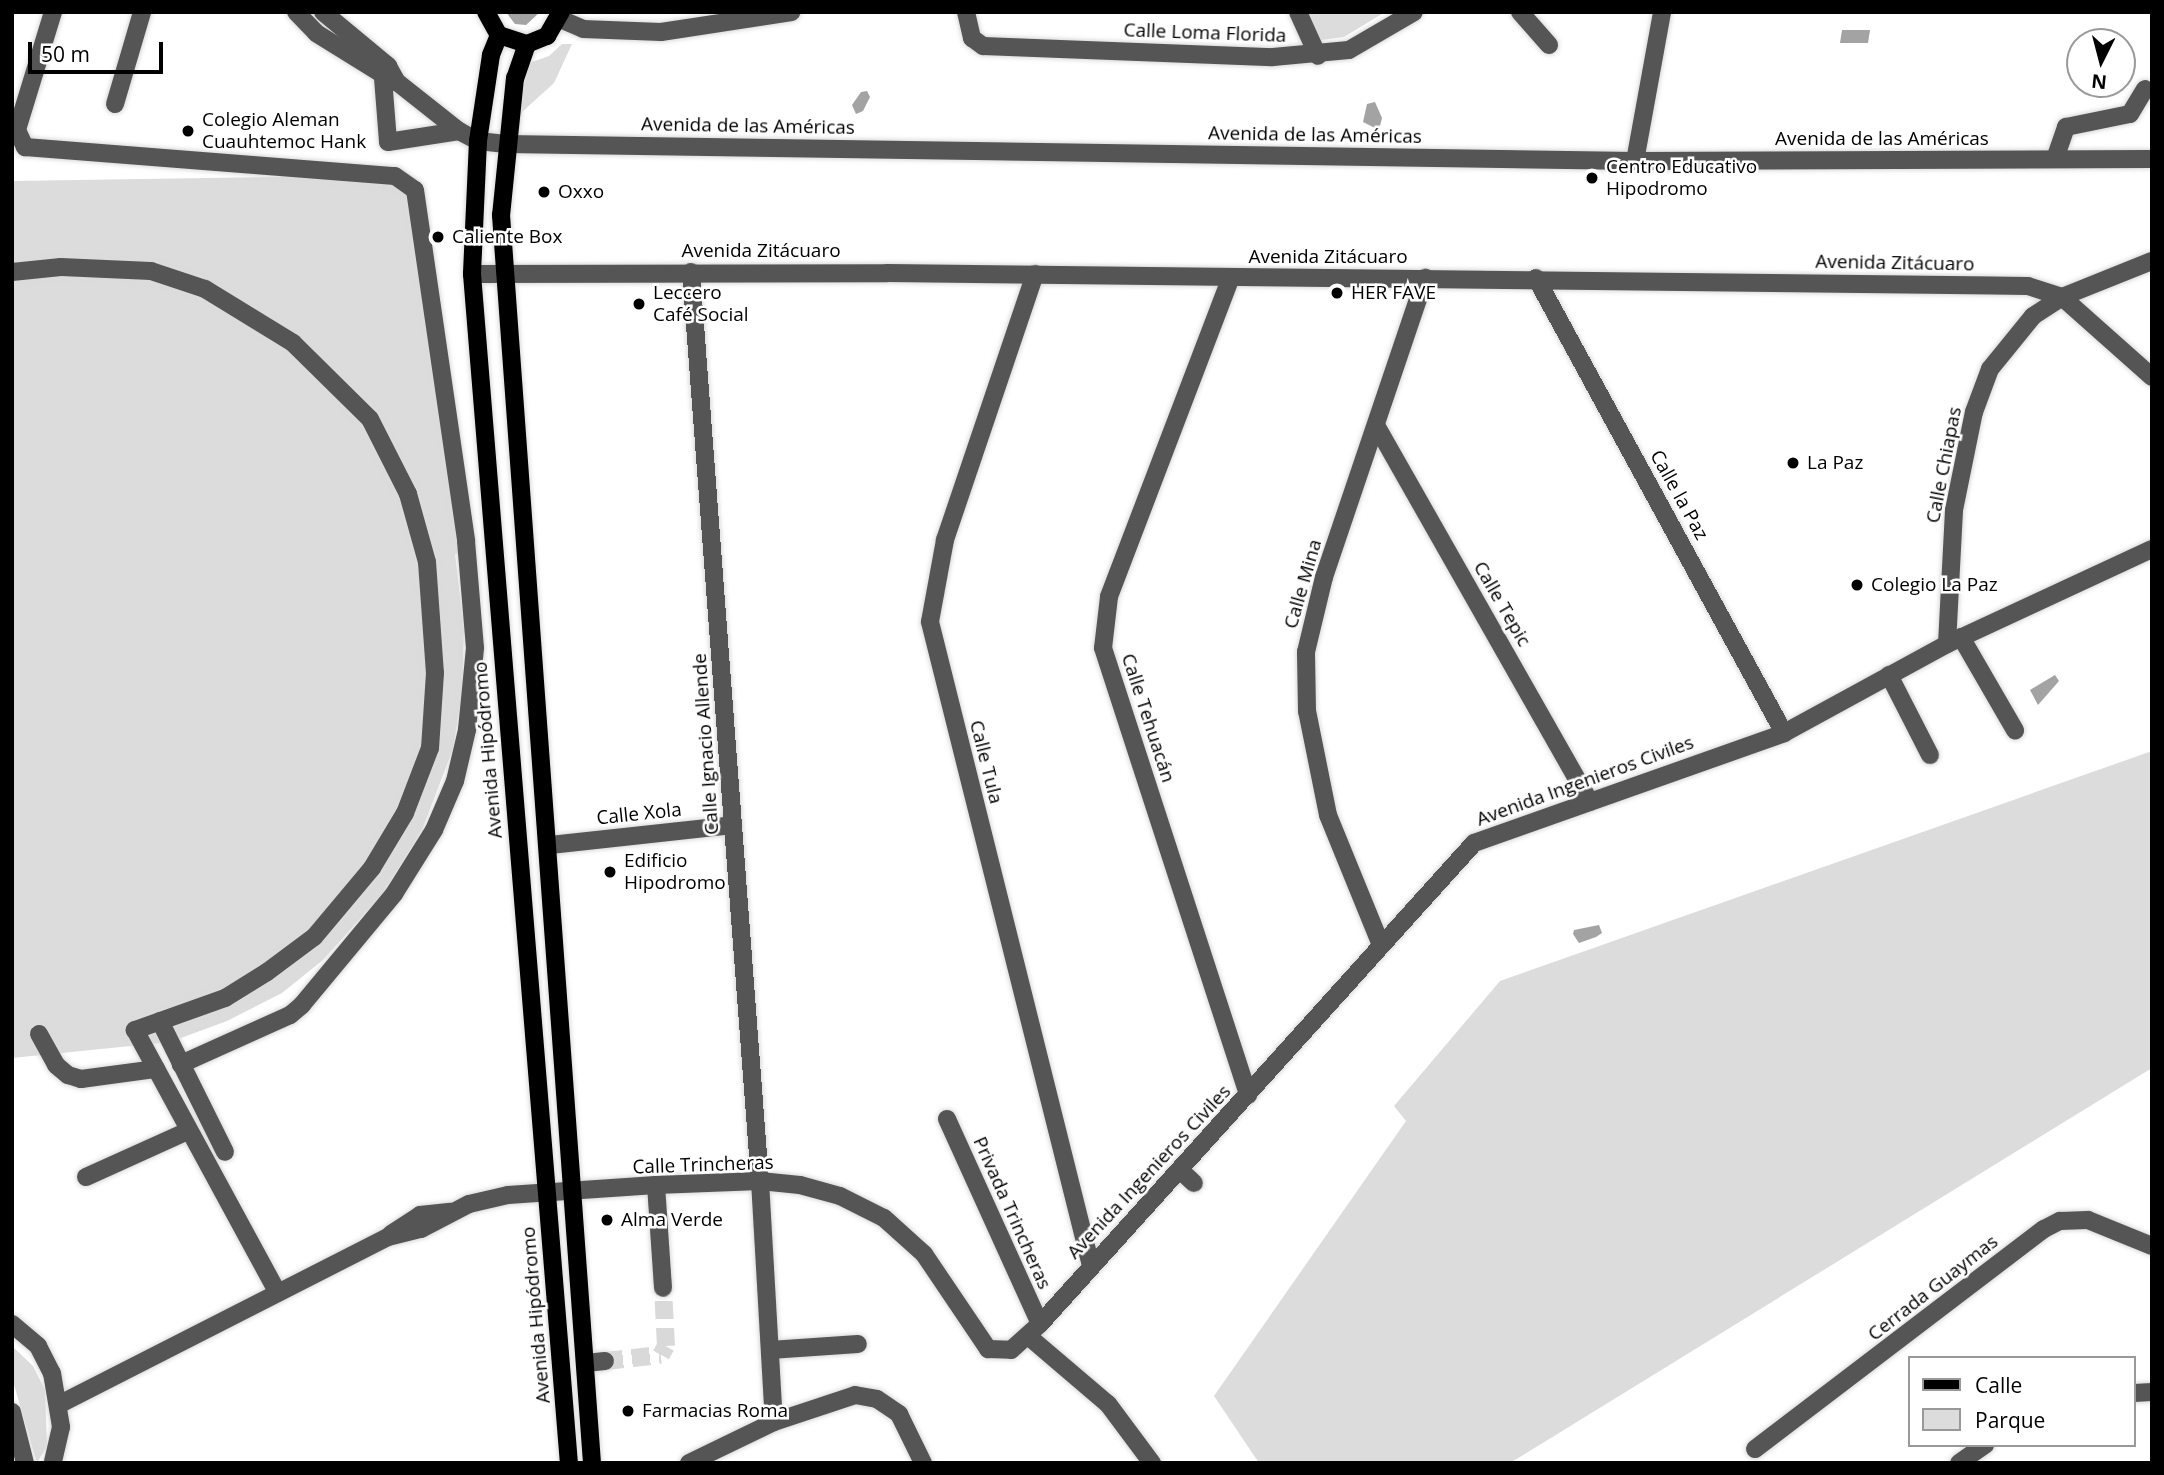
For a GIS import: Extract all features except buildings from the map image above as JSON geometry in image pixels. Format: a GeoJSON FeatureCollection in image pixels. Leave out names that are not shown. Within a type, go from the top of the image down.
{"type":"FeatureCollection","features":[{"type":"Feature","properties":{"kind":"main road"},"geometry":{"type":"LineString","coordinates":[[486,12],[499,35],[527,44],[547,36],[560,16]]}},
{"type":"Feature","properties":{"kind":"main road","name":"Avenida Hipódromo"},"geometry":{"type":"LineString","coordinates":[[499,35],[491,55],[478,141],[472,274],[569,1463]]}},
{"type":"Feature","properties":{"kind":"main road"},"geometry":{"type":"LineString","coordinates":[[527,44],[515,78],[506,144],[501,215],[550,845],[592,1463]]}},
{"type":"Feature","properties":{"kind":"street"},"geometry":{"type":"LineString","coordinates":[[54,12],[17,130],[25,147],[395,176],[415,190],[466,541],[475,648],[468,716],[455,781],[434,830],[394,894],[302,1005],[290,1015],[181,1064]]}},
{"type":"Feature","properties":{"kind":"street"},"geometry":{"type":"LineString","coordinates":[[116,104],[142,12]]}},
{"type":"Feature","properties":{"kind":"street"},"geometry":{"type":"LineString","coordinates":[[296,12],[317,33],[390,80],[459,131],[478,141]]}},
{"type":"Feature","properties":{"kind":"street"},"geometry":{"type":"LineString","coordinates":[[323,12],[388,66],[388,142],[398,144],[459,131]]}},
{"type":"Feature","properties":{"kind":"street"},"geometry":{"type":"LineString","coordinates":[[560,16],[583,29],[661,32],[792,12]]}},
{"type":"Feature","properties":{"kind":"street","name":"Calle Loma Florida"},"geometry":{"type":"LineString","coordinates":[[966,12],[972,38],[983,46],[1318,56],[1369,40],[1414,12]]}},
{"type":"Feature","properties":{"kind":"street"},"geometry":{"type":"LineString","coordinates":[[1298,12],[1318,56]]}},
{"type":"Feature","properties":{"kind":"street"},"geometry":{"type":"LineString","coordinates":[[1520,12],[1549,45]]}},
{"type":"Feature","properties":{"kind":"street"},"geometry":{"type":"LineString","coordinates":[[1635,161],[1662,12]]}},
{"type":"Feature","properties":{"kind":"street"},"geometry":{"type":"LineString","coordinates":[[2054,159],[2066,127],[2130,114],[2145,89]]}},
{"type":"Feature","properties":{"kind":"street","name":"Avenida de las Américas"},"geometry":{"type":"LineString","coordinates":[[478,141],[506,144],[1635,161],[2152,159]]}},
{"type":"Feature","properties":{"kind":"street","name":"Calle Chiapas"},"geometry":{"type":"LineString","coordinates":[[1954,640],[1954,510],[1974,412],[1990,369],[2033,316],[2062,297],[2152,261]]}},
{"type":"Feature","properties":{"kind":"street"},"geometry":{"type":"LineString","coordinates":[[12,272],[61,267],[151,271],[205,289],[293,344],[370,419],[408,494],[427,562],[435,673],[430,748],[405,813],[372,868],[314,937],[225,998],[135,1030],[278,1293]]}},
{"type":"Feature","properties":{"kind":"street","name":"Calle Ignacio Allende"},"geometry":{"type":"LineString","coordinates":[[691,272],[761,1181],[774,1422]]}},
{"type":"Feature","properties":{"kind":"street","name":"Avenida Zitácuaro"},"geometry":{"type":"LineString","coordinates":[[472,274],[1035,274],[2028,286],[2062,297],[2152,377]]}},
{"type":"Feature","properties":{"kind":"street","name":"Calle Tula"},"geometry":{"type":"LineString","coordinates":[[1035,274],[945,540],[930,622],[1091,1266]]}},
{"type":"Feature","properties":{"kind":"street","name":"Calle Tehuacán"},"geometry":{"type":"LineString","coordinates":[[1231,277],[1109,597],[1103,648],[1248,1096]]}},
{"type":"Feature","properties":{"kind":"street","name":"Calle Mina"},"geometry":{"type":"LineString","coordinates":[[1381,945],[1328,815],[1307,712],[1306,652],[1324,577],[1377,427],[1425,278]]}},
{"type":"Feature","properties":{"kind":"street","name":"Calle la Paz"},"geometry":{"type":"LineString","coordinates":[[1536,278],[1784,733]]}},
{"type":"Feature","properties":{"kind":"street","name":"Calle Tepic"},"geometry":{"type":"LineString","coordinates":[[1377,427],[1590,802]]}},
{"type":"Feature","properties":{"kind":"street","name":"Avenida Ingenieros Civiles"},"geometry":{"type":"LineString","coordinates":[[999,1352],[1011,1350],[1034,1330],[1474,843],[1784,733],[1954,640],[2152,549]]}},
{"type":"Feature","properties":{"kind":"street"},"geometry":{"type":"LineString","coordinates":[[1954,640],[2014,730]]}},
{"type":"Feature","properties":{"kind":"street"},"geometry":{"type":"LineString","coordinates":[[1889,675],[1930,755]]}},
{"type":"Feature","properties":{"kind":"street","name":"Calle Xola"},"geometry":{"type":"LineString","coordinates":[[550,845],[733,825]]}},
{"type":"Feature","properties":{"kind":"street"},"geometry":{"type":"LineString","coordinates":[[160,1021],[225,1152]]}},
{"type":"Feature","properties":{"kind":"street"},"geometry":{"type":"LineString","coordinates":[[39,1034],[56,1065],[68,1075],[81,1079],[156,1069]]}},
{"type":"Feature","properties":{"kind":"street","name":"Privada Trincheras"},"geometry":{"type":"LineString","coordinates":[[947,1119],[1034,1330]]}},
{"type":"Feature","properties":{"kind":"street"},"geometry":{"type":"LineString","coordinates":[[86,1177],[188,1131]]}},
{"type":"Feature","properties":{"kind":"street"},"geometry":{"type":"LineString","coordinates":[[1180,1170],[1194,1183]]}},
{"type":"Feature","properties":{"kind":"street","name":"Calle Trincheras"},"geometry":{"type":"LineString","coordinates":[[60,1404],[388,1237],[420,1215],[451,1212],[488,1199],[656,1185],[761,1181],[800,1185],[840,1196],[884,1218],[932,1265],[976,1337],[999,1352]]}},
{"type":"Feature","properties":{"kind":"street"},"geometry":{"type":"LineString","coordinates":[[656,1185],[663,1288]]}},
{"type":"Feature","properties":{"kind":"street","name":"Cerrada Guaymas"},"geometry":{"type":"LineString","coordinates":[[1755,1449],[2044,1229],[2060,1221],[2088,1220],[2152,1246]]}},
{"type":"Feature","properties":{"kind":"street"},"geometry":{"type":"LineString","coordinates":[[12,1324],[38,1346],[60,1404],[53,1463]]}},
{"type":"Feature","properties":{"kind":"street"},"geometry":{"type":"LineString","coordinates":[[1034,1330],[1108,1404],[1152,1463]]}},
{"type":"Feature","properties":{"kind":"street"},"geometry":{"type":"LineString","coordinates":[[770,1350],[858,1344]]}},
{"type":"Feature","properties":{"kind":"street"},"geometry":{"type":"LineString","coordinates":[[586,1363],[605,1361]]}},
{"type":"Feature","properties":{"kind":"street"},"geometry":{"type":"LineString","coordinates":[[689,1463],[774,1422],[855,1395],[877,1399],[899,1414],[923,1463]]}},
{"type":"Feature","properties":{"kind":"street"},"geometry":{"type":"LineString","coordinates":[[12,1412],[25,1463]]}},
{"type":"Feature","properties":{"kind":"street"},"geometry":{"type":"LineString","coordinates":[[1959,1463],[1982,1447]]}},
{"type":"Feature","properties":{"kind":"green space"},"geometry":{"type":"Polygon","coordinates":[[[1308,12],[1385,12],[1344,37],[1321,40],[1308,12]]]}},
{"type":"Feature","properties":{"kind":"green space"},"geometry":{"type":"Polygon","coordinates":[[[562,44],[572,44],[554,83],[522,112],[519,129],[512,130],[529,63],[549,56],[562,44]]]}},
{"type":"Feature","properties":{"kind":"green space"},"geometry":{"type":"Polygon","coordinates":[[[408,175],[469,552],[455,554],[464,629],[462,692],[453,749],[422,830],[383,893],[323,960],[282,993],[227,1021],[170,1042],[12,1058],[12,181],[408,175]]]}},
{"type":"Feature","properties":{"kind":"green space"},"geometry":{"type":"Polygon","coordinates":[[[2152,751],[2152,1068],[1510,1463],[1259,1463],[1214,1396],[1406,1121],[1394,1106],[1500,981],[2152,751]]]}},
{"type":"Feature","properties":{"kind":"green space"},"geometry":{"type":"Polygon","coordinates":[[[12,1346],[33,1366],[45,1390],[47,1446],[37,1463],[12,1378],[12,1346]]]}},
{"type":"Feature","properties":{"kind":"shaded area"},"geometry":{"type":"Polygon","coordinates":[[[506,12],[540,12],[526,25],[515,24],[506,12]]]}},
{"type":"Feature","properties":{"kind":"shaded area"},"geometry":{"type":"Polygon","coordinates":[[[1842,30],[1870,30],[1868,43],[1840,43],[1842,30]]]}},
{"type":"Feature","properties":{"kind":"shaded area"},"geometry":{"type":"Polygon","coordinates":[[[867,91],[870,97],[863,111],[856,114],[852,105],[861,92],[867,91]]]}},
{"type":"Feature","properties":{"kind":"shaded area"},"geometry":{"type":"Polygon","coordinates":[[[1375,102],[1382,118],[1379,130],[1363,122],[1367,104],[1375,102]]]}},
{"type":"Feature","properties":{"kind":"shaded area"},"geometry":{"type":"Polygon","coordinates":[[[2055,675],[2059,681],[2038,705],[2030,690],[2055,675]]]}},
{"type":"Feature","properties":{"kind":"shaded area"},"geometry":{"type":"Polygon","coordinates":[[[1599,925],[1602,933],[1579,943],[1573,934],[1574,930],[1599,925]]]}},
{"type":"Feature","properties":{"kind":"tunnel"},"geometry":{"type":"LineString","coordinates":[[605,1361],[661,1355],[666,1346],[663,1288]]}},
{"type":"Feature","properties":{"kind":"place","name":"Colegio Aleman Cuauhtemoc Hank"},"geometry":{"type":"Point","coordinates":[188,131]}},
{"type":"Feature","properties":{"kind":"place","name":"Centro Educativo Hipodromo"},"geometry":{"type":"Point","coordinates":[1592,178]}},
{"type":"Feature","properties":{"kind":"place","name":"Oxxo"},"geometry":{"type":"Point","coordinates":[544,192]}},
{"type":"Feature","properties":{"kind":"place","name":"Caliente Box"},"geometry":{"type":"Point","coordinates":[438,237]}},
{"type":"Feature","properties":{"kind":"place","name":"HER FAVE"},"geometry":{"type":"Point","coordinates":[1337,293]}},
{"type":"Feature","properties":{"kind":"place","name":"Leccero Café Social"},"geometry":{"type":"Point","coordinates":[639,304]}},
{"type":"Feature","properties":{"kind":"place","name":"La Paz"},"geometry":{"type":"Point","coordinates":[1793,463]}},
{"type":"Feature","properties":{"kind":"place","name":"Colegio La Paz"},"geometry":{"type":"Point","coordinates":[1857,585]}},
{"type":"Feature","properties":{"kind":"place","name":"Edificio Hipodromo"},"geometry":{"type":"Point","coordinates":[610,872]}},
{"type":"Feature","properties":{"kind":"place","name":"Alma Verde"},"geometry":{"type":"Point","coordinates":[607,1220]}},
{"type":"Feature","properties":{"kind":"place","name":"Farmacias Roma"},"geometry":{"type":"Point","coordinates":[628,1411]}}]}
